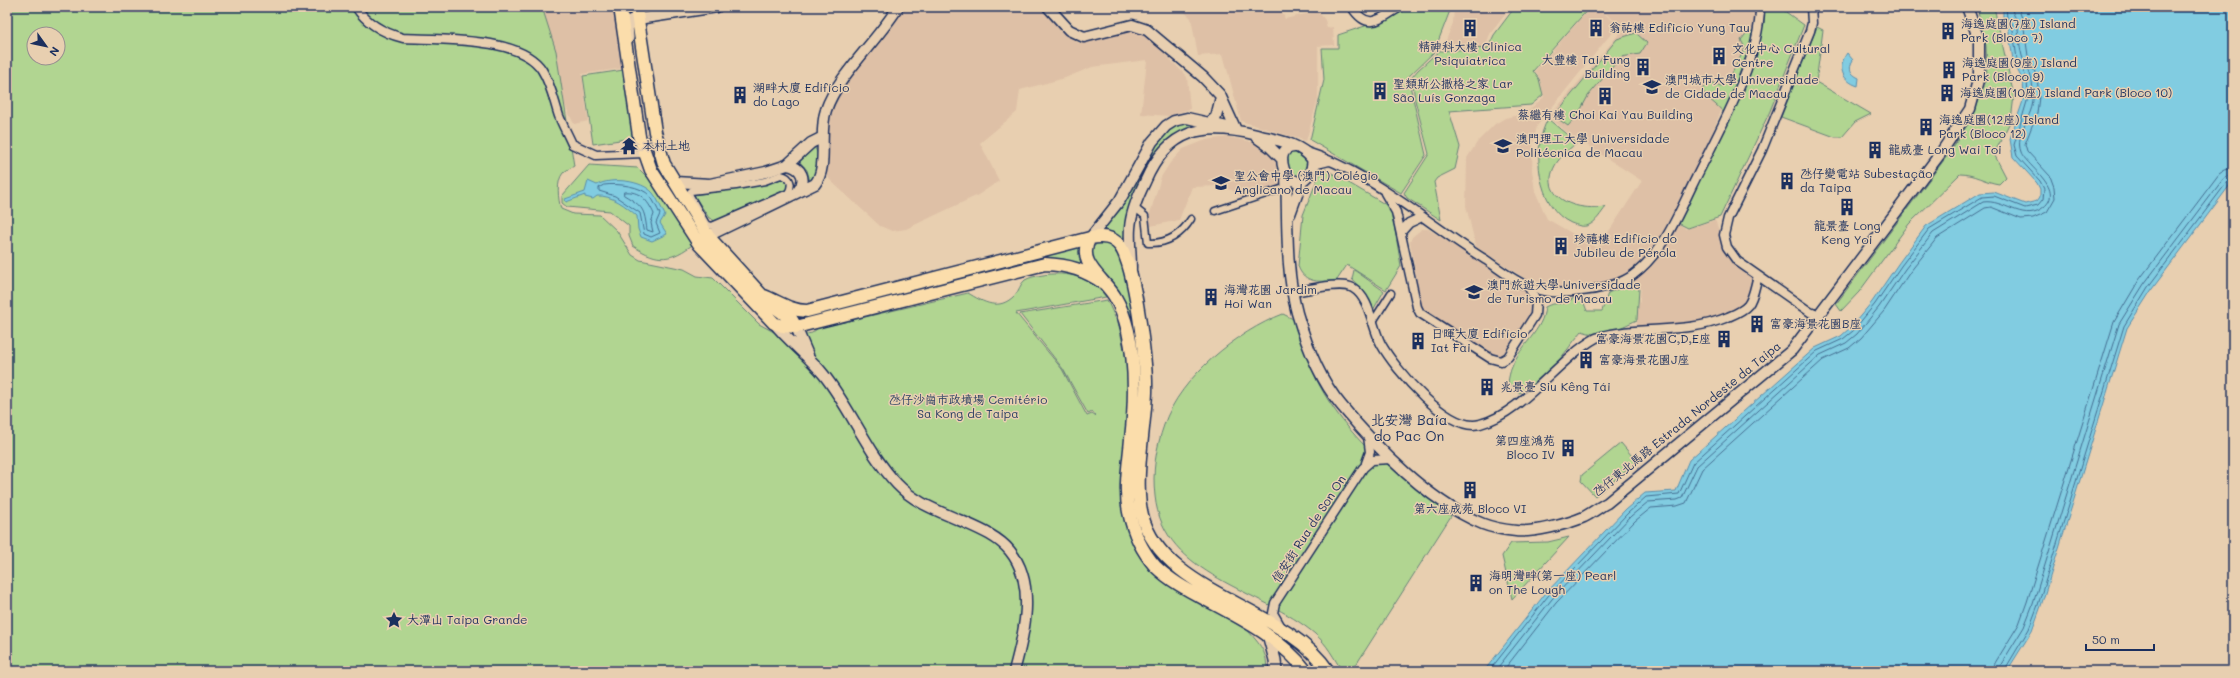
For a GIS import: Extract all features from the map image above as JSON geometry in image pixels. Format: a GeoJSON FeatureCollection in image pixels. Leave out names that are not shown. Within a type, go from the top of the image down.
{"type":"FeatureCollection","features":[{"type":"Feature","properties":{"kind":"main road"},"geometry":{"type":"LineString","coordinates":[[620,7],[639,136],[644,153],[652,170],[699,244],[723,272],[774,323],[782,326],[796,327],[1045,264],[1074,267],[1092,275],[1105,284]]}},
{"type":"Feature","properties":{"kind":"main road"},"geometry":{"type":"LineString","coordinates":[[628,68],[630,57],[626,29],[629,22],[637,13]]}},
{"type":"Feature","properties":{"kind":"main road"},"geometry":{"type":"LineString","coordinates":[[637,13],[659,149],[664,164],[708,236],[768,302],[792,320],[796,327]]}},
{"type":"Feature","properties":{"kind":"main road"},"geometry":{"type":"LineString","coordinates":[[685,222],[695,231],[708,236]]}},
{"type":"Feature","properties":{"kind":"main road"},"geometry":{"type":"LineString","coordinates":[[764,296],[783,306],[799,311],[807,311],[1090,238],[1103,236],[1109,238],[1120,247],[1132,283],[1145,358],[1146,390],[1139,493],[1141,515],[1147,532],[1156,546],[1179,568],[1270,624],[1293,643],[1317,671]]}},
{"type":"Feature","properties":{"kind":"main road"},"geometry":{"type":"LineString","coordinates":[[1090,238],[1086,244],[1085,256],[1092,269],[1115,296],[1122,312],[1132,356],[1134,381],[1127,492],[1130,517],[1137,537],[1148,556],[1165,574],[1186,589],[1244,620],[1288,652],[1306,671]]}},
{"type":"Feature","properties":{"kind":"main road"},"geometry":{"type":"LineString","coordinates":[[1270,624],[1284,630],[1310,650],[1328,671]]}},
{"type":"Feature","properties":{"kind":"main road"},"geometry":{"type":"LineString","coordinates":[[1269,638],[1275,660],[1276,671]]}},
{"type":"Feature","properties":{"kind":"main road"},"geometry":{"type":"LineString","coordinates":[[1269,638],[1299,671]]}},
{"type":"Feature","properties":{"kind":"street"},"geometry":{"type":"LineString","coordinates":[[356,7],[368,22],[393,35],[403,38],[486,43],[521,53],[538,63],[543,70],[560,117],[572,144],[596,155],[644,153]]}},
{"type":"Feature","properties":{"kind":"street"},"geometry":{"type":"LineString","coordinates":[[637,13],[717,7]]}},
{"type":"Feature","properties":{"kind":"street"},"geometry":{"type":"LineString","coordinates":[[1048,7],[1069,30],[1084,36],[1132,25],[1147,30],[1203,77],[1221,97],[1236,130]]}},
{"type":"Feature","properties":{"kind":"street"},"geometry":{"type":"LineString","coordinates":[[1352,7],[1362,20],[1369,22],[1378,20],[1400,7]]}},
{"type":"Feature","properties":{"kind":"street"},"geometry":{"type":"LineString","coordinates":[[1090,238],[1120,200],[1154,138],[1166,126],[1181,119],[1212,122],[1249,133],[1300,149],[1353,171],[1474,253],[1528,286],[1551,293],[1605,287],[1617,284],[1634,275],[1651,258],[1666,237],[1681,209],[1742,81],[1760,24],[1760,7]]}},
{"type":"Feature","properties":{"kind":"street"},"geometry":{"type":"LineString","coordinates":[[1811,7],[1812,22],[1805,45],[1762,150],[1725,227],[1725,241],[1730,252],[1737,261],[1819,316]]}},
{"type":"Feature","properties":{"kind":"street","name":"氹仔東北馬路 Estrada Nordeste da Taipa"},"geometry":{"type":"LineString","coordinates":[[1286,174],[1293,292],[1306,338],[1325,379],[1340,405],[1391,459],[1428,492],[1456,511],[1485,525],[1518,531],[1553,527],[1583,517],[1607,503],[1792,350],[1936,160],[1970,109],[1979,77],[1980,59],[1979,40],[1967,7]]}},
{"type":"Feature","properties":{"kind":"street"},"geometry":{"type":"LineString","coordinates":[[793,192],[790,181],[781,175],[765,181],[691,191],[688,194],[706,224],[712,226],[815,184],[820,178],[822,171],[821,138],[826,110],[831,96],[896,10]]}},
{"type":"Feature","properties":{"kind":"street"},"geometry":{"type":"LineString","coordinates":[[1132,283],[1130,228],[1135,208],[1150,168],[1165,148],[1177,138],[1212,122],[1219,110],[1221,97]]}},
{"type":"Feature","properties":{"kind":"street"},"geometry":{"type":"LineString","coordinates":[[1177,138],[1205,130],[1236,130]]}},
{"type":"Feature","properties":{"kind":"street"},"geometry":{"type":"LineString","coordinates":[[1249,133],[1270,147],[1282,159]]}},
{"type":"Feature","properties":{"kind":"street"},"geometry":{"type":"LineString","coordinates":[[675,182],[703,184],[717,183],[754,175],[787,165],[811,143],[821,138]]}},
{"type":"Feature","properties":{"kind":"street"},"geometry":{"type":"LineString","coordinates":[[1311,171],[1312,159],[1300,149],[1287,148],[1284,150],[1282,159],[1286,174],[1293,181],[1302,181],[1311,171],[1317,164],[1329,161]]}},
{"type":"Feature","properties":{"kind":"street"},"geometry":{"type":"LineString","coordinates":[[708,236],[793,192],[802,183],[802,174],[796,168],[787,165]]}},
{"type":"Feature","properties":{"kind":"street"},"geometry":{"type":"LineString","coordinates":[[1139,165],[1139,168],[1144,171],[1150,168]]}},
{"type":"Feature","properties":{"kind":"street","name":"氹仔東北馬路 Estrada Nordeste da Taipa"},"geometry":{"type":"LineString","coordinates":[[1288,221],[1302,181]]}},
{"type":"Feature","properties":{"kind":"street"},"geometry":{"type":"LineString","coordinates":[[1215,212],[1287,187]]}},
{"type":"Feature","properties":{"kind":"street"},"geometry":{"type":"LineString","coordinates":[[1383,190],[1396,212],[1417,307],[1420,313],[1497,361],[1508,357],[1535,315],[1536,302],[1528,286]]}},
{"type":"Feature","properties":{"kind":"street"},"geometry":{"type":"LineString","coordinates":[[1135,208],[1145,216],[1148,243],[1158,243],[1182,232],[1191,219]]}},
{"type":"Feature","properties":{"kind":"street"},"geometry":{"type":"LineString","coordinates":[[1401,232],[1409,223],[1422,217]]}},
{"type":"Feature","properties":{"kind":"street"},"geometry":{"type":"LineString","coordinates":[[1293,292],[1348,286],[1362,297],[1372,323],[1390,356],[1422,394],[1450,418],[1466,425],[1474,425],[1493,419],[1510,409],[1596,338],[1612,334],[1694,328],[1709,324],[1744,310],[1752,300],[1758,276]]}},
{"type":"Feature","properties":{"kind":"street"},"geometry":{"type":"LineString","coordinates":[[1372,323],[1391,293]]}},
{"type":"Feature","properties":{"kind":"street"},"geometry":{"type":"LineString","coordinates":[[774,323],[810,359],[824,376],[886,470],[898,485],[924,505],[995,538],[1010,551],[1020,568],[1026,595],[1024,624],[1014,671]]}},
{"type":"Feature","properties":{"kind":"street"},"geometry":{"type":"LineString","coordinates":[[796,327],[810,359]]}},
{"type":"Feature","properties":{"kind":"street","name":"信安街 Rua de Son On"},"geometry":{"type":"LineString","coordinates":[[1284,630],[1274,617],[1273,613],[1275,603],[1363,468],[1370,452],[1367,433]]}},
{"type":"Feature","properties":{"kind":"street"},"geometry":{"type":"LineString","coordinates":[[1363,468],[1372,460],[1391,459]]}},
{"type":"Feature","properties":{"kind":"shaded area"},"geometry":{"type":"Polygon","coordinates":[[[502,7],[616,7],[625,68],[582,74],[588,121],[574,124],[557,88],[502,7]]]}},
{"type":"Feature","properties":{"kind":"shaded area"},"geometry":{"type":"Polygon","coordinates":[[[903,7],[1040,7],[1058,27],[1079,43],[1091,42],[1135,29],[1151,39],[1187,77],[1190,109],[1169,116],[1141,114],[1147,60],[1092,67],[1065,78],[1020,90],[1017,112],[980,143],[999,181],[978,195],[906,229],[892,231],[880,226],[831,181],[825,173],[825,137],[831,110],[844,85],[903,7]]]}},
{"type":"Feature","properties":{"kind":"shaded area"},"geometry":{"type":"Polygon","coordinates":[[[1179,7],[1280,7],[1285,19],[1318,11],[1325,20],[1327,28],[1333,27],[1334,45],[1318,46],[1318,99],[1306,141],[1241,121],[1223,54],[1198,56],[1191,18],[1179,7]]]}},
{"type":"Feature","properties":{"kind":"shaded area","name":"精神科大樓 Clínica Psiquiatrica"},"geometry":{"type":"Polygon","coordinates":[[[1454,7],[1511,7],[1490,34],[1485,47],[1443,48],[1453,23],[1454,7]]]}},
{"type":"Feature","properties":{"kind":"shaded area"},"geometry":{"type":"Polygon","coordinates":[[[1591,7],[1596,7],[1618,25],[1537,126],[1533,143],[1532,170],[1535,191],[1547,219],[1598,248],[1642,181],[1567,132],[1549,117],[1624,28],[1597,7],[1757,7],[1758,15],[1750,45],[1736,71],[1705,152],[1671,219],[1686,229],[1715,220],[1729,256],[1754,277],[1748,298],[1740,309],[1711,321],[1636,330],[1641,289],[1629,281],[1556,288],[1541,286],[1529,281],[1476,247],[1466,206],[1467,158],[1478,141],[1495,124],[1505,118],[1524,114],[1544,97],[1540,79],[1535,71],[1591,7]]]}},
{"type":"Feature","properties":{"kind":"shaded area","name":"聖公會中學 (澳門) Colégio Anglicano de Macau"},"geometry":{"type":"Polygon","coordinates":[[[1228,137],[1248,141],[1262,146],[1278,160],[1284,186],[1244,200],[1234,191],[1219,186],[1192,187],[1179,220],[1146,227],[1161,177],[1170,163],[1183,149],[1206,140],[1228,137]]]}},
{"type":"Feature","properties":{"kind":"shaded area","name":"澳門旅遊大學 Universidade de Turismo de Macau"},"geometry":{"type":"Polygon","coordinates":[[[1422,229],[1428,229],[1526,290],[1533,301],[1533,315],[1503,358],[1494,356],[1422,309],[1410,242],[1412,237],[1422,229]]]}},
{"type":"Feature","properties":{"kind":"green space","name":"大潭山 Taipa Grande"},"geometry":{"type":"Polygon","coordinates":[[[7,7],[542,7],[556,51],[574,166],[563,173],[559,181],[558,195],[561,209],[573,214],[600,215],[617,231],[632,255],[640,260],[684,269],[697,276],[713,278],[759,324],[785,338],[812,333],[818,328],[968,293],[979,300],[991,304],[1003,303],[1018,292],[1025,280],[1036,276],[1061,274],[1086,280],[1100,290],[1106,297],[1016,313],[1062,369],[1087,416],[1092,414],[1095,416],[1096,415],[1092,412],[1088,414],[1063,369],[1020,314],[1107,300],[1119,326],[1129,373],[1123,494],[1126,523],[1143,561],[1164,581],[1248,631],[1265,654],[1267,665],[1266,671],[7,671],[7,7]]]}},
{"type":"Feature","properties":{"kind":"green space"},"geometry":{"type":"Polygon","coordinates":[[[1403,7],[1436,9],[1451,8],[1434,52],[1408,77],[1426,155],[1401,193],[1310,140],[1324,80],[1322,48],[1338,48],[1338,35],[1368,25],[1403,7]]]}},
{"type":"Feature","properties":{"kind":"green space"},"geometry":{"type":"Polygon","coordinates":[[[1515,7],[1590,7],[1533,71],[1539,79],[1543,95],[1531,105],[1449,111],[1460,147],[1455,169],[1437,178],[1434,182],[1441,220],[1407,198],[1404,193],[1429,154],[1415,100],[1412,77],[1439,51],[1488,48],[1494,35],[1515,7]]]}},
{"type":"Feature","properties":{"kind":"green space"},"geometry":{"type":"Polygon","coordinates":[[[1763,7],[1779,7],[1804,25],[1770,111],[1720,217],[1688,228],[1678,223],[1756,51],[1764,22],[1763,7]]]}},
{"type":"Feature","properties":{"kind":"green space"},"geometry":{"type":"Polygon","coordinates":[[[1977,7],[1994,7],[2014,96],[2011,120],[1994,154],[2006,177],[1999,184],[1970,175],[1960,174],[1909,224],[1859,292],[1841,311],[1836,304],[1950,152],[1973,116],[1987,78],[1986,46],[1977,7]]]}},
{"type":"Feature","properties":{"kind":"green space"},"geometry":{"type":"Polygon","coordinates":[[[1817,27],[1823,30],[1816,82],[1871,114],[1855,122],[1842,137],[1835,137],[1781,117],[1817,27]]]}},
{"type":"Feature","properties":{"kind":"green space"},"geometry":{"type":"Polygon","coordinates":[[[1749,30],[1755,33],[1724,113],[1706,96],[1702,89],[1711,82],[1721,86],[1727,83],[1745,48],[1741,40],[1749,30]]]}},
{"type":"Feature","properties":{"kind":"green space"},"geometry":{"type":"Polygon","coordinates":[[[1636,33],[1647,43],[1640,54],[1621,57],[1588,96],[1579,113],[1568,126],[1554,116],[1617,39],[1636,33]]]}},
{"type":"Feature","properties":{"kind":"green space"},"geometry":{"type":"Polygon","coordinates":[[[624,70],[633,138],[593,144],[583,76],[624,70]]]}},
{"type":"Feature","properties":{"kind":"green space"},"geometry":{"type":"Polygon","coordinates":[[[1548,119],[1577,143],[1562,156],[1554,168],[1551,180],[1553,190],[1560,198],[1572,204],[1587,207],[1606,207],[1592,224],[1587,226],[1580,226],[1571,223],[1560,215],[1551,204],[1544,191],[1540,176],[1539,161],[1543,131],[1548,119]]]}},
{"type":"Feature","properties":{"kind":"green space"},"geometry":{"type":"Polygon","coordinates":[[[1180,124],[1196,125],[1169,140],[1159,150],[1149,164],[1147,164],[1146,161],[1164,135],[1180,124]]]}},
{"type":"Feature","properties":{"kind":"green space"},"geometry":{"type":"Polygon","coordinates":[[[812,148],[815,148],[819,161],[818,170],[810,181],[807,170],[800,162],[812,148]]]}},
{"type":"Feature","properties":{"kind":"green space"},"geometry":{"type":"Polygon","coordinates":[[[1294,151],[1305,158],[1307,163],[1303,175],[1298,177],[1290,173],[1286,163],[1288,154],[1294,151]]]}},
{"type":"Feature","properties":{"kind":"green space"},"geometry":{"type":"Polygon","coordinates":[[[589,165],[638,168],[659,189],[695,243],[679,253],[665,258],[650,255],[633,246],[629,236],[629,226],[610,211],[567,207],[562,203],[562,196],[589,165]]]}},
{"type":"Feature","properties":{"kind":"green space"},"geometry":{"type":"Polygon","coordinates":[[[1325,169],[1388,206],[1392,212],[1401,266],[1386,290],[1347,265],[1337,280],[1319,281],[1309,279],[1301,272],[1298,266],[1303,215],[1319,175],[1325,169]]]}},
{"type":"Feature","properties":{"kind":"green space"},"geometry":{"type":"Polygon","coordinates":[[[1138,176],[1142,178],[1129,213],[1123,241],[1113,232],[1103,229],[1121,209],[1138,176]]]}},
{"type":"Feature","properties":{"kind":"green space"},"geometry":{"type":"Polygon","coordinates":[[[782,178],[788,183],[785,192],[717,222],[709,218],[694,195],[765,184],[782,178]]]}},
{"type":"Feature","properties":{"kind":"green space"},"geometry":{"type":"Polygon","coordinates":[[[1100,242],[1105,242],[1114,246],[1121,260],[1137,329],[1142,387],[1145,536],[1162,561],[1246,618],[1158,563],[1149,551],[1135,522],[1133,503],[1133,334],[1095,264],[1092,252],[1094,247],[1100,242]]]}},
{"type":"Feature","properties":{"kind":"green space"},"geometry":{"type":"Polygon","coordinates":[[[1079,247],[1083,262],[1081,264],[1064,260],[795,322],[795,318],[803,315],[1079,247]]]}},
{"type":"Feature","properties":{"kind":"green space"},"geometry":{"type":"Polygon","coordinates":[[[1354,270],[1384,291],[1373,310],[1365,294],[1352,279],[1354,270]]]}},
{"type":"Feature","properties":{"kind":"green space"},"geometry":{"type":"Polygon","coordinates":[[[1632,283],[1639,289],[1637,320],[1610,332],[1596,334],[1582,331],[1561,358],[1546,374],[1529,388],[1519,393],[1508,382],[1516,359],[1536,331],[1543,316],[1545,307],[1553,304],[1565,303],[1574,298],[1582,298],[1587,311],[1602,311],[1608,293],[1632,283]]]}},
{"type":"Feature","properties":{"kind":"green space"},"geometry":{"type":"Polygon","coordinates":[[[1283,314],[1293,319],[1319,384],[1336,412],[1349,429],[1364,445],[1451,516],[1352,671],[1342,671],[1323,642],[1294,618],[1218,578],[1195,563],[1176,545],[1162,523],[1155,496],[1154,469],[1159,442],[1164,425],[1172,407],[1183,390],[1197,373],[1230,344],[1248,332],[1283,314]]]}},
{"type":"Feature","properties":{"kind":"green space"},"geometry":{"type":"Polygon","coordinates":[[[1621,443],[1637,462],[1595,496],[1581,481],[1582,475],[1621,443]]]}},
{"type":"Feature","properties":{"kind":"green space"},"geometry":{"type":"Polygon","coordinates":[[[1569,537],[1512,599],[1502,556],[1511,543],[1548,542],[1569,537]]]}},
{"type":"Feature","properties":{"kind":"water"},"geometry":{"type":"Polygon","coordinates":[[[2003,7],[2233,7],[2233,181],[2152,289],[2127,328],[2041,606],[2032,631],[2007,671],[1484,671],[1545,594],[1625,510],[1645,493],[1676,491],[1689,460],[1815,348],[1841,336],[1850,328],[1872,302],[1926,226],[1980,193],[1994,192],[2025,204],[2037,201],[2040,197],[2040,189],[2037,183],[2013,157],[2010,139],[2024,98],[2023,81],[2013,61],[2008,24],[2003,20],[2003,7]]]}},
{"type":"Feature","properties":{"kind":"water"},"geometry":{"type":"Polygon","coordinates":[[[1847,53],[1853,60],[1850,68],[1852,73],[1859,78],[1858,86],[1848,81],[1843,73],[1842,63],[1847,53]]]}},
{"type":"Feature","properties":{"kind":"water"},"geometry":{"type":"Polygon","coordinates":[[[588,181],[597,185],[610,181],[626,181],[642,185],[648,189],[655,195],[665,215],[660,223],[667,234],[652,241],[641,237],[638,229],[637,216],[623,205],[608,197],[597,196],[593,199],[585,197],[585,195],[566,202],[565,199],[585,192],[588,181]]]}},
{"type":"Feature","properties":{"kind":"place","name":"精神科大樓 Clínica Psiquiatrica"},"geometry":{"type":"Point","coordinates":[1470,28]}},
{"type":"Feature","properties":{"kind":"place","name":"翁祐樓 Edificío Yung Tau"},"geometry":{"type":"Point","coordinates":[1596,28]}},
{"type":"Feature","properties":{"kind":"place","name":"海逸庭園(7座) Island Park (Bloco 7)"},"geometry":{"type":"Point","coordinates":[1948,31]}},
{"type":"Feature","properties":{"kind":"place","name":"文化中心 Cultural Centre"},"geometry":{"type":"Point","coordinates":[1719,56]}},
{"type":"Feature","properties":{"kind":"place","name":"大豐樓 Tai Fung Building"},"geometry":{"type":"Point","coordinates":[1643,67]}},
{"type":"Feature","properties":{"kind":"place","name":"海逸庭園(9座) Island Park (Bloco 9)"},"geometry":{"type":"Point","coordinates":[1949,70]}},
{"type":"Feature","properties":{"kind":"place","name":"澳門城市大學 Universidade de Cidade de Macau"},"geometry":{"type":"Point","coordinates":[1652,87]}},
{"type":"Feature","properties":{"kind":"place","name":"聖類斯公撒格之家 Lar São Luís Gonzaga"},"geometry":{"type":"Point","coordinates":[1380,91]}},
{"type":"Feature","properties":{"kind":"place","name":"海逸庭園(10座) Island Park (Bloco 10)"},"geometry":{"type":"Point","coordinates":[1947,93]}},
{"type":"Feature","properties":{"kind":"place","name":"湖畔大廈 Edifício do Lago"},"geometry":{"type":"Point","coordinates":[740,95]}},
{"type":"Feature","properties":{"kind":"place","name":"蔡繼有樓 Choi Kai Yau Building"},"geometry":{"type":"Point","coordinates":[1605,96]}},
{"type":"Feature","properties":{"kind":"place","name":"海逸庭園(12座) Island Park (Bloco 12)"},"geometry":{"type":"Point","coordinates":[1926,127]}},
{"type":"Feature","properties":{"kind":"place","name":"本村土地"},"geometry":{"type":"Point","coordinates":[629,146]}},
{"type":"Feature","properties":{"kind":"place","name":"澳門理工大學 Universidade Politécnica de Macau"},"geometry":{"type":"Point","coordinates":[1503,146]}},
{"type":"Feature","properties":{"kind":"place","name":"龍威臺 Long Wai Toi"},"geometry":{"type":"Point","coordinates":[1875,150]}},
{"type":"Feature","properties":{"kind":"place","name":"氹仔變電站 Subestação da Taipa"},"geometry":{"type":"Point","coordinates":[1787,181]}},
{"type":"Feature","properties":{"kind":"place","name":"聖公會中學 (澳門) Colégio Anglicano de Macau"},"geometry":{"type":"Point","coordinates":[1221,183]}},
{"type":"Feature","properties":{"kind":"place","name":"龍景臺 Long Keng Yoi"},"geometry":{"type":"Point","coordinates":[1847,207]}},
{"type":"Feature","properties":{"kind":"place","name":"珍禧樓 Edifício do Jubileu de Pérola"},"geometry":{"type":"Point","coordinates":[1561,246]}},
{"type":"Feature","properties":{"kind":"place","name":"澳門旅遊大學 Universidade de Turismo de Macau"},"geometry":{"type":"Point","coordinates":[1474,292]}},
{"type":"Feature","properties":{"kind":"place","name":"海灣花園 Jardim Hoi Wan"},"geometry":{"type":"Point","coordinates":[1211,297]}},
{"type":"Feature","properties":{"kind":"place","name":"富豪海景花園B座"},"geometry":{"type":"Point","coordinates":[1757,324]}},
{"type":"Feature","properties":{"kind":"place","name":"富豪海景花園C,D,E座"},"geometry":{"type":"Point","coordinates":[1724,339]}},
{"type":"Feature","properties":{"kind":"place","name":"日暉大廈 Edifício Iat Fai"},"geometry":{"type":"Point","coordinates":[1418,341]}},
{"type":"Feature","properties":{"kind":"place","name":"富豪海景花園J座"},"geometry":{"type":"Point","coordinates":[1586,360]}},
{"type":"Feature","properties":{"kind":"place","name":"兆景臺 Siu Kêng Tái"},"geometry":{"type":"Point","coordinates":[1487,387]}},
{"type":"Feature","properties":{"kind":"place","name":"第四座鴻苑 Bloco IV"},"geometry":{"type":"Point","coordinates":[1568,448]}},
{"type":"Feature","properties":{"kind":"place","name":"第六座成苑 Bloco VI"},"geometry":{"type":"Point","coordinates":[1470,490]}},
{"type":"Feature","properties":{"kind":"place","name":"海明灣畔(第一座) Pearl on The Lough"},"geometry":{"type":"Point","coordinates":[1476,583]}},
{"type":"Feature","properties":{"kind":"place","name":"大潭山 Taipa Grande"},"geometry":{"type":"Point","coordinates":[394,620]}},
{"type":"Feature","properties":{"kind":"district","name":"北安灣 Baía do Pac On"},"geometry":{"type":"Point","coordinates":[1409,428]}},
{"type":"Feature","properties":{"kind":"park label","name":"氹仔沙崗市政墳場 Cemitério Sa Kong de Taipa"},"geometry":{"type":"Point","coordinates":[968,407]}}]}
